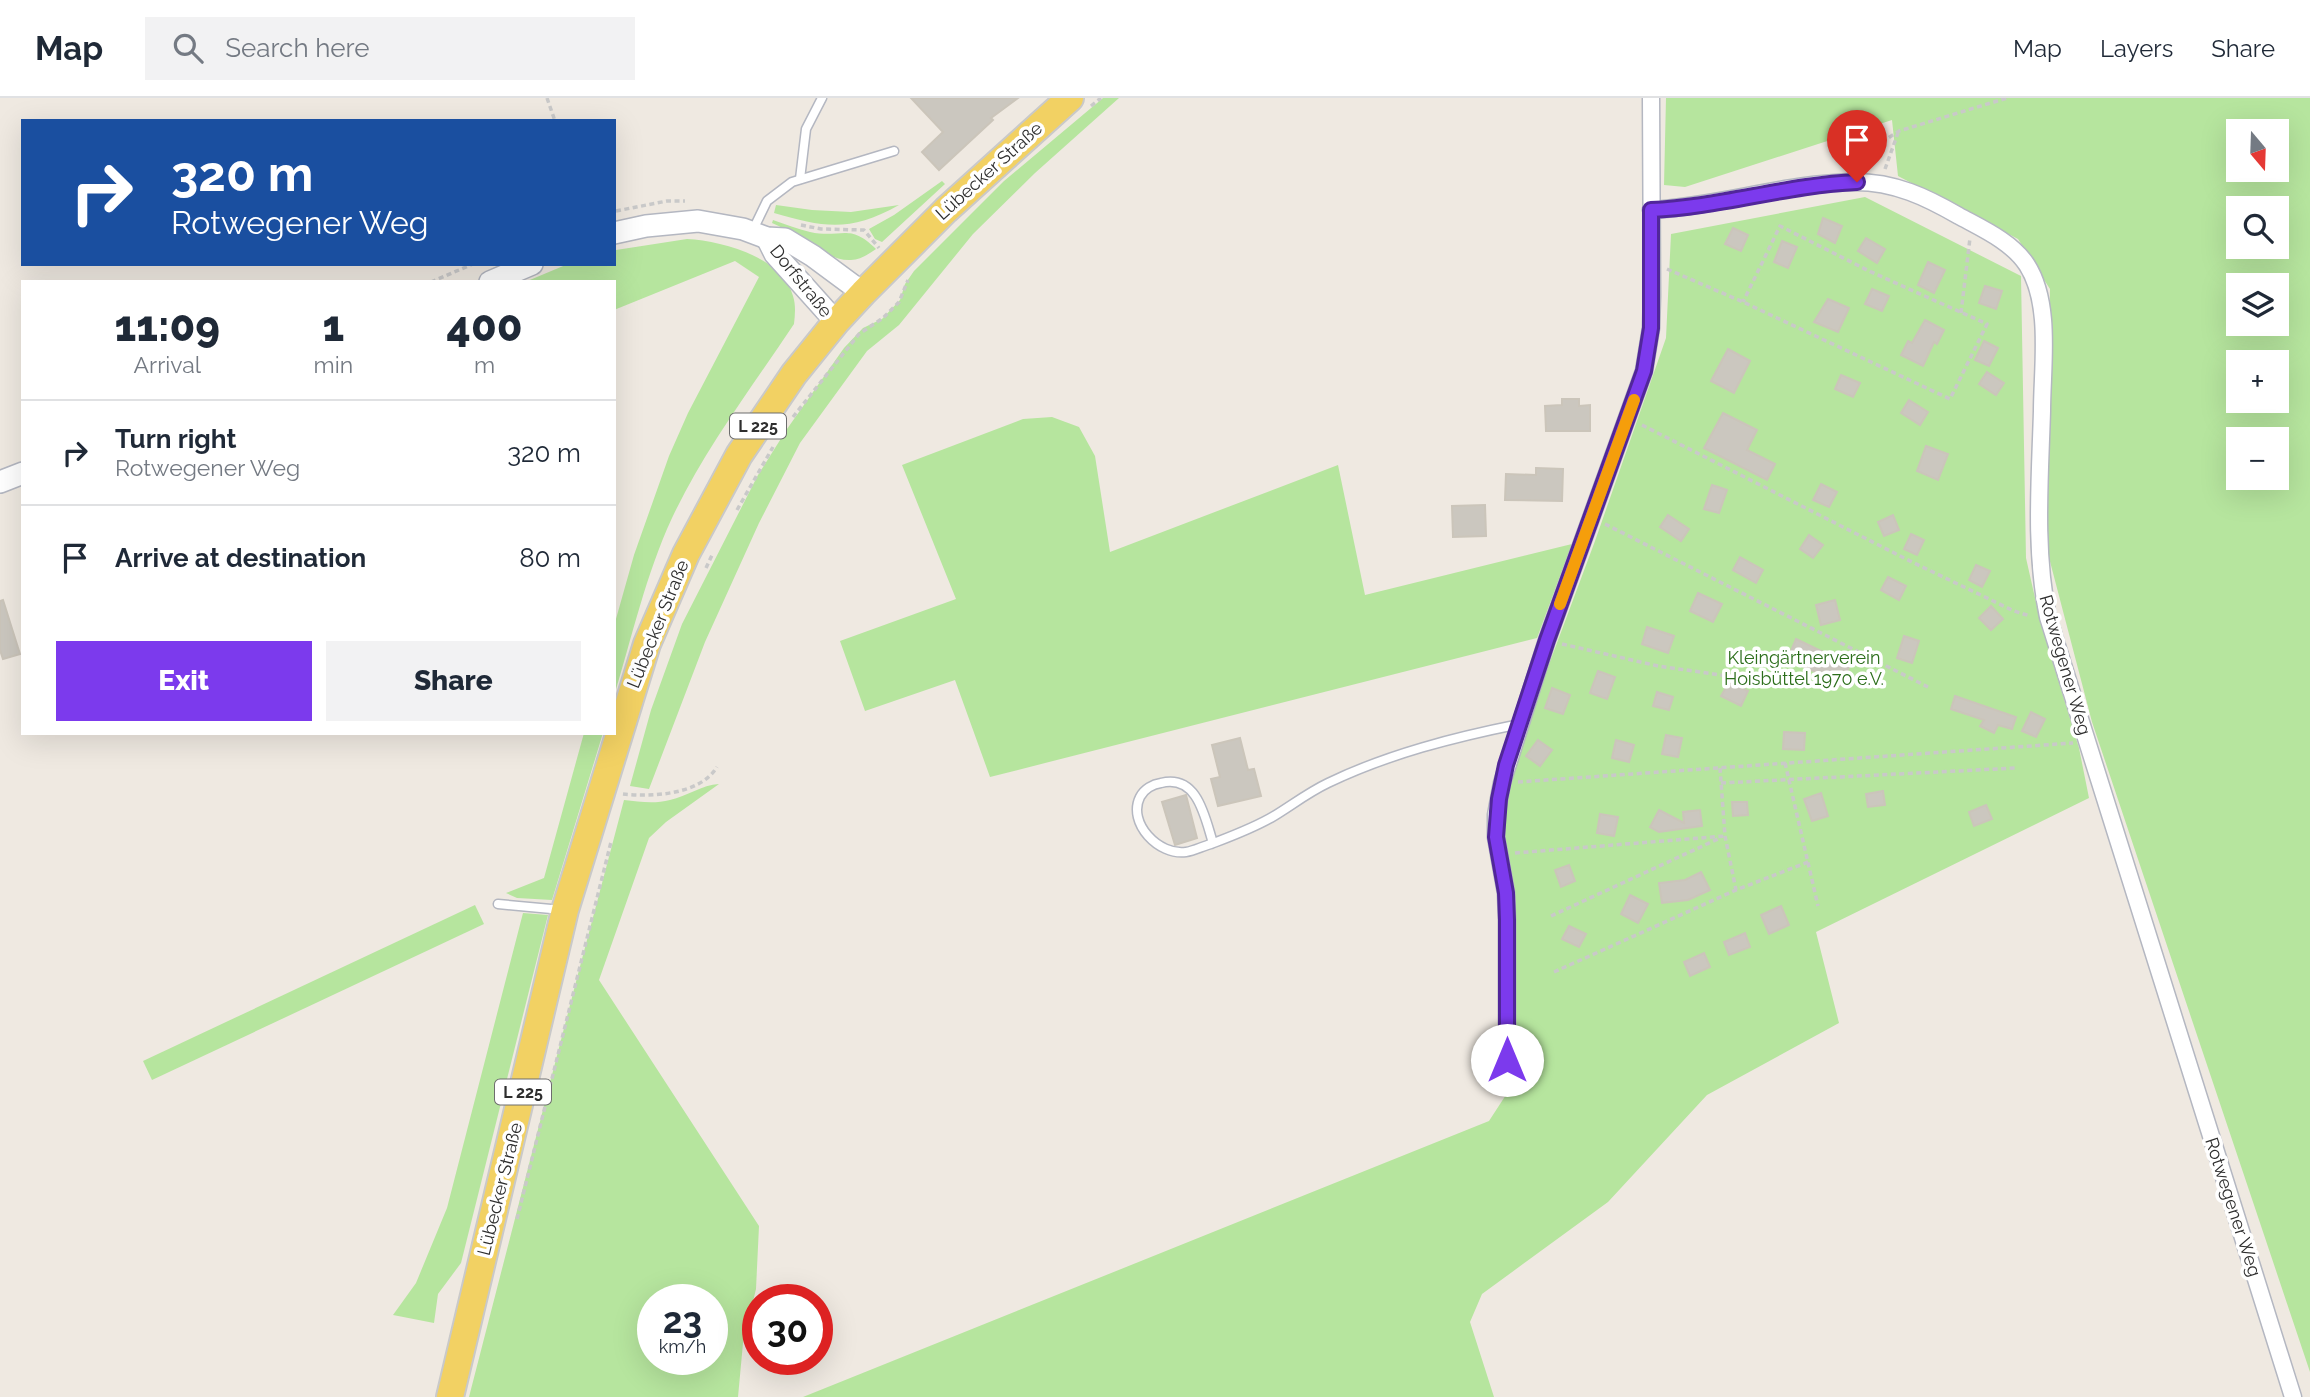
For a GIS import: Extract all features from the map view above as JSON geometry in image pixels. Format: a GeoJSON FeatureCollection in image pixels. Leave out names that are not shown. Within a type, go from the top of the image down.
{"type":"FeatureCollection","features":[{"type":"Feature","properties":{"kind":"main road","name":"Lübecker Straße"},"geometry":{"type":"LineString","coordinates":[[450,1397],[565,910],[647,644],[694,538],[739,454],[794,374],[836,322],[946,210],[1070,98]]}},
{"type":"Feature","properties":{"kind":"street"},"geometry":{"type":"LineString","coordinates":[[1507,1060],[1506,893],[1497,854],[1496,814],[1502,783],[1547,640],[1593,518],[1648,355],[1652,262],[1651,98]]}},
{"type":"Feature","properties":{"kind":"street","name":"Rotwegener Weg"},"geometry":{"type":"LineString","coordinates":[[1651,210],[1699,206],[1816,184],[1881,183],[1925,197],[2004,242],[2026,263],[2042,308],[2040,565],[2048,617],[2086,741],[2090,768],[2293,1397]]}},
{"type":"Feature","properties":{"kind":"street","name":"Dorfstraße"},"geometry":{"type":"LineString","coordinates":[[616,233],[646,226],[698,221],[785,239],[863,293]]}},
{"type":"Feature","properties":{"kind":"street","name":"Dorfstraße"},"geometry":{"type":"LineString","coordinates":[[760,235],[836,322]]}},
{"type":"Feature","properties":{"kind":"street"},"geometry":{"type":"LineString","coordinates":[[494,280],[527,266]]}},
{"type":"Feature","properties":{"kind":"street"},"geometry":{"type":"LineString","coordinates":[[0,482],[21,473]]}},
{"type":"Feature","properties":{"kind":"lane"},"geometry":{"type":"LineString","coordinates":[[800,178],[806,128],[822,98]]}},
{"type":"Feature","properties":{"kind":"lane"},"geometry":{"type":"LineString","coordinates":[[760,235],[767,201],[792,182],[894,151]]}},
{"type":"Feature","properties":{"kind":"lane"},"geometry":{"type":"LineString","coordinates":[[1213,843],[1198,798],[1189,789],[1179,783],[1165,782],[1152,785],[1141,795],[1137,807],[1139,819],[1152,842],[1164,849],[1184,853],[1213,843],[1238,834],[1271,818],[1325,784],[1388,758],[1484,731],[1520,724]]}},
{"type":"Feature","properties":{"kind":"lane"},"geometry":{"type":"LineString","coordinates":[[498,904],[565,910]]}},
{"type":"Feature","properties":{"kind":"path"},"geometry":{"type":"LineString","coordinates":[[547,98],[554,119]]}},
{"type":"Feature","properties":{"kind":"path"},"geometry":{"type":"LineString","coordinates":[[1816,184],[1899,131],[2007,98]]}},
{"type":"Feature","properties":{"kind":"path"},"geometry":{"type":"LineString","coordinates":[[1881,183],[1899,131]]}},
{"type":"Feature","properties":{"kind":"path"},"geometry":{"type":"LineString","coordinates":[[1961,313],[1971,223]]}},
{"type":"Feature","properties":{"kind":"path"},"geometry":{"type":"LineString","coordinates":[[1652,262],[1950,399],[1987,324],[1780,226],[1743,302]]}},
{"type":"Feature","properties":{"kind":"path"},"geometry":{"type":"LineString","coordinates":[[436,280],[468,266]]}},
{"type":"Feature","properties":{"kind":"path"},"geometry":{"type":"LineString","coordinates":[[793,418],[859,334],[883,318],[899,302],[910,277]]}},
{"type":"Feature","properties":{"kind":"path"},"geometry":{"type":"LineString","coordinates":[[1628,418],[2014,611],[2048,617]]}},
{"type":"Feature","properties":{"kind":"path"},"geometry":{"type":"LineString","coordinates":[[736,512],[778,439]]}},
{"type":"Feature","properties":{"kind":"path"},"geometry":{"type":"LineString","coordinates":[[1593,518],[1928,687]]}},
{"type":"Feature","properties":{"kind":"path"},"geometry":{"type":"LineString","coordinates":[[701,577],[719,543]]}},
{"type":"Feature","properties":{"kind":"path"},"geometry":{"type":"LineString","coordinates":[[1547,640],[1658,666],[1742,678]]}},
{"type":"Feature","properties":{"kind":"path"},"geometry":{"type":"LineString","coordinates":[[1502,783],[2086,741]]}},
{"type":"Feature","properties":{"kind":"path"},"geometry":{"type":"LineString","coordinates":[[1785,763],[1818,906]]}},
{"type":"Feature","properties":{"kind":"path"},"geometry":{"type":"LineString","coordinates":[[604,790],[639,796],[667,794],[702,782],[711,777],[717,767]]}},
{"type":"Feature","properties":{"kind":"path"},"geometry":{"type":"LineString","coordinates":[[1720,768],[1725,836],[1736,890]]}},
{"type":"Feature","properties":{"kind":"path"},"geometry":{"type":"LineString","coordinates":[[1721,783],[2016,768]]}},
{"type":"Feature","properties":{"kind":"path"},"geometry":{"type":"LineString","coordinates":[[515,1226],[613,833]]}},
{"type":"Feature","properties":{"kind":"path"},"geometry":{"type":"LineString","coordinates":[[1497,854],[1725,836]]}},
{"type":"Feature","properties":{"kind":"path"},"geometry":{"type":"LineString","coordinates":[[1551,916],[1725,836]]}},
{"type":"Feature","properties":{"kind":"path"},"geometry":{"type":"LineString","coordinates":[[1554,972],[1736,890],[1808,862]]}},
{"type":"Feature","properties":{"kind":"green space"},"geometry":{"type":"Polygon","coordinates":[[[1103,98],[1119,98],[1035,173],[973,234],[899,325],[867,351],[800,443],[759,523],[705,642],[649,789],[630,786],[651,710],[682,624],[758,475],[787,429],[844,348],[863,328],[882,319],[900,300],[905,284],[914,271],[1004,181],[1103,98]]]}},
{"type":"Feature","properties":{"kind":"green space"},"geometry":{"type":"Polygon","coordinates":[[[1666,98],[2310,98],[2310,1372],[2092,722],[2047,550],[2050,289],[2018,239],[1898,176],[1892,120],[1685,187],[1664,185],[1666,98]]]}},
{"type":"Feature","properties":{"kind":"green space"},"geometry":{"type":"Polygon","coordinates":[[[942,181],[945,184],[882,242],[875,239],[869,229],[942,181]]]}},
{"type":"Feature","properties":{"kind":"green space","name":"Kleingärtnerverein Hoisbüttel 1970 e.V."},"geometry":{"type":"Polygon","coordinates":[[[1865,197],[2021,276],[2026,558],[2040,620],[2079,748],[2089,798],[1816,932],[1839,1023],[1707,1095],[1608,1202],[1482,1294],[1470,1322],[1494,1397],[803,1397],[1489,1121],[1515,1081],[1516,901],[1501,838],[1504,785],[1595,541],[1666,338],[1671,234],[1865,197]]]}},
{"type":"Feature","properties":{"kind":"green space"},"geometry":{"type":"Polygon","coordinates":[[[776,205],[851,212],[899,205],[866,220],[838,225],[808,222],[774,213],[776,205]]]}},
{"type":"Feature","properties":{"kind":"green space"},"geometry":{"type":"Polygon","coordinates":[[[773,220],[821,234],[852,234],[876,249],[858,259],[842,259],[812,246],[772,223],[773,220]]]}},
{"type":"Feature","properties":{"kind":"green space"},"geometry":{"type":"Polygon","coordinates":[[[687,239],[733,248],[764,261],[777,271],[787,282],[795,306],[794,324],[714,443],[672,518],[647,583],[616,689],[616,619],[634,555],[669,456],[688,413],[759,277],[735,261],[616,309],[616,280],[530,280],[563,266],[616,266],[616,250],[687,239]]]}},
{"type":"Feature","properties":{"kind":"green space"},"geometry":{"type":"Polygon","coordinates":[[[1052,417],[1079,427],[1095,456],[1110,552],[1338,465],[1365,595],[1572,544],[1537,638],[990,777],[955,680],[865,711],[840,641],[956,599],[902,465],[1023,419],[1052,417]]]}},
{"type":"Feature","properties":{"kind":"green space"},"geometry":{"type":"Polygon","coordinates":[[[583,735],[602,735],[552,900],[517,898],[506,893],[544,878],[583,735]]]}},
{"type":"Feature","properties":{"kind":"green space"},"geometry":{"type":"Polygon","coordinates":[[[719,784],[666,822],[649,838],[599,980],[759,1226],[756,1284],[742,1284],[742,1354],[738,1397],[469,1397],[624,800],[664,801],[719,784]]]}},
{"type":"Feature","properties":{"kind":"green space"},"geometry":{"type":"Polygon","coordinates":[[[475,905],[484,924],[152,1080],[143,1061],[475,905]]]}},
{"type":"Feature","properties":{"kind":"green space"},"geometry":{"type":"Polygon","coordinates":[[[523,913],[548,915],[461,1263],[438,1294],[434,1323],[393,1315],[416,1283],[447,1208],[523,913]]]}},
{"type":"Feature","properties":{"kind":"building"},"geometry":{"type":"Polygon","coordinates":[[[911,98],[1018,98],[991,118],[993,120],[939,170],[922,152],[943,132],[911,98]]]}},
{"type":"Feature","properties":{"kind":"building"},"geometry":{"type":"Polygon","coordinates":[[[1823,218],[1842,226],[1835,243],[1818,234],[1823,218]]]}},
{"type":"Feature","properties":{"kind":"building"},"geometry":{"type":"Polygon","coordinates":[[[1733,228],[1748,235],[1741,251],[1725,244],[1733,228]]]}},
{"type":"Feature","properties":{"kind":"building"},"geometry":{"type":"Polygon","coordinates":[[[1866,238],[1885,249],[1877,263],[1858,251],[1866,238]]]}},
{"type":"Feature","properties":{"kind":"building"},"geometry":{"type":"Polygon","coordinates":[[[1782,241],[1797,247],[1788,268],[1774,262],[1782,241]]]}},
{"type":"Feature","properties":{"kind":"building"},"geometry":{"type":"Polygon","coordinates":[[[1928,262],[1945,270],[1934,293],[1918,285],[1928,262]]]}},
{"type":"Feature","properties":{"kind":"building"},"geometry":{"type":"Polygon","coordinates":[[[1985,286],[2002,291],[1996,309],[1979,303],[1985,286]]]}},
{"type":"Feature","properties":{"kind":"building"},"geometry":{"type":"Polygon","coordinates":[[[1872,289],[1889,296],[1882,311],[1865,304],[1872,289]]]}},
{"type":"Feature","properties":{"kind":"building"},"geometry":{"type":"Polygon","coordinates":[[[1828,299],[1849,308],[1838,332],[1814,322],[1828,299]]]}},
{"type":"Feature","properties":{"kind":"building"},"geometry":{"type":"Polygon","coordinates":[[[1925,320],[1944,330],[1937,344],[1934,342],[1923,366],[1901,355],[1908,341],[1912,343],[1925,320]]]}},
{"type":"Feature","properties":{"kind":"building"},"geometry":{"type":"Polygon","coordinates":[[[1984,341],[1998,348],[1989,366],[1975,360],[1984,341]]]}},
{"type":"Feature","properties":{"kind":"building"},"geometry":{"type":"Polygon","coordinates":[[[1728,349],[1750,361],[1734,393],[1711,381],[1728,349]]]}},
{"type":"Feature","properties":{"kind":"building"},"geometry":{"type":"Polygon","coordinates":[[[1987,372],[2004,383],[1996,395],[1979,384],[1987,372]]]}},
{"type":"Feature","properties":{"kind":"building"},"geometry":{"type":"Polygon","coordinates":[[[1841,375],[1860,383],[1853,397],[1835,389],[1841,375]]]}},
{"type":"Feature","properties":{"kind":"building"},"geometry":{"type":"Polygon","coordinates":[[[1562,399],[1579,399],[1579,406],[1590,405],[1590,431],[1546,431],[1545,406],[1562,405],[1562,399]]]}},
{"type":"Feature","properties":{"kind":"building"},"geometry":{"type":"Polygon","coordinates":[[[1909,400],[1928,412],[1920,425],[1901,413],[1909,400]]]}},
{"type":"Feature","properties":{"kind":"building"},"geometry":{"type":"Polygon","coordinates":[[[1723,413],[1757,430],[1747,450],[1775,464],[1767,480],[1704,448],[1723,413]]]}},
{"type":"Feature","properties":{"kind":"building"},"geometry":{"type":"Polygon","coordinates":[[[1926,446],[1948,454],[1938,480],[1917,471],[1926,446]]]}},
{"type":"Feature","properties":{"kind":"building"},"geometry":{"type":"Polygon","coordinates":[[[1536,468],[1563,469],[1562,501],[1505,500],[1506,474],[1536,475],[1536,468]]]}},
{"type":"Feature","properties":{"kind":"building"},"geometry":{"type":"Polygon","coordinates":[[[1821,484],[1837,492],[1829,507],[1813,500],[1821,484]]]}},
{"type":"Feature","properties":{"kind":"building"},"geometry":{"type":"Polygon","coordinates":[[[1712,485],[1727,490],[1719,513],[1704,509],[1712,485]]]}},
{"type":"Feature","properties":{"kind":"building"},"geometry":{"type":"Polygon","coordinates":[[[1485,505],[1486,536],[1453,537],[1452,506],[1485,505]]]}},
{"type":"Feature","properties":{"kind":"building"},"geometry":{"type":"Polygon","coordinates":[[[1668,515],[1689,529],[1681,541],[1660,527],[1668,515]]]}},
{"type":"Feature","properties":{"kind":"building"},"geometry":{"type":"Polygon","coordinates":[[[1893,515],[1899,530],[1884,536],[1878,522],[1893,515]]]}},
{"type":"Feature","properties":{"kind":"building"},"geometry":{"type":"Polygon","coordinates":[[[1911,534],[1924,540],[1917,555],[1904,549],[1911,534]]]}},
{"type":"Feature","properties":{"kind":"building"},"geometry":{"type":"Polygon","coordinates":[[[1809,535],[1823,545],[1813,558],[1800,549],[1809,535]]]}},
{"type":"Feature","properties":{"kind":"building"},"geometry":{"type":"Polygon","coordinates":[[[1740,557],[1763,570],[1756,583],[1733,570],[1740,557]]]}},
{"type":"Feature","properties":{"kind":"building"},"geometry":{"type":"Polygon","coordinates":[[[1976,565],[1990,571],[1982,587],[1969,580],[1976,565]]]}},
{"type":"Feature","properties":{"kind":"building"},"geometry":{"type":"Polygon","coordinates":[[[1888,577],[1906,586],[1899,600],[1881,590],[1888,577]]]}},
{"type":"Feature","properties":{"kind":"building"},"geometry":{"type":"Polygon","coordinates":[[[1698,593],[1722,604],[1713,622],[1690,611],[1698,593]]]}},
{"type":"Feature","properties":{"kind":"building"},"geometry":{"type":"Polygon","coordinates":[[[3,600],[20,654],[3,659],[0,650],[0,601],[3,600]]]}},
{"type":"Feature","properties":{"kind":"building"},"geometry":{"type":"Polygon","coordinates":[[[1835,600],[1840,620],[1821,625],[1816,605],[1835,600]]]}},
{"type":"Feature","properties":{"kind":"building"},"geometry":{"type":"Polygon","coordinates":[[[1991,606],[2003,619],[1991,630],[1979,618],[1991,606]]]}},
{"type":"Feature","properties":{"kind":"building"},"geometry":{"type":"Polygon","coordinates":[[[1647,627],[1674,636],[1668,653],[1642,644],[1647,627]]]}},
{"type":"Feature","properties":{"kind":"building"},"geometry":{"type":"Polygon","coordinates":[[[1904,636],[1919,641],[1912,663],[1897,658],[1904,636]]]}},
{"type":"Feature","properties":{"kind":"building"},"geometry":{"type":"Polygon","coordinates":[[[1796,639],[1850,665],[1840,686],[1822,678],[1823,675],[1787,660],[1796,639]]]}},
{"type":"Feature","properties":{"kind":"building"},"geometry":{"type":"Polygon","coordinates":[[[1598,671],[1615,677],[1607,699],[1590,693],[1598,671]]]}},
{"type":"Feature","properties":{"kind":"building"},"geometry":{"type":"Polygon","coordinates":[[[1729,682],[1748,691],[1741,706],[1721,696],[1729,682]]]}},
{"type":"Feature","properties":{"kind":"building"},"geometry":{"type":"Polygon","coordinates":[[[1552,688],[1570,695],[1563,714],[1545,708],[1552,688]]]}},
{"type":"Feature","properties":{"kind":"building"},"geometry":{"type":"Polygon","coordinates":[[[1657,692],[1673,697],[1669,710],[1653,706],[1657,692]]]}},
{"type":"Feature","properties":{"kind":"building"},"geometry":{"type":"Polygon","coordinates":[[[1955,696],[2016,717],[2012,729],[1998,725],[1994,733],[1980,726],[1984,720],[1951,709],[1955,696]]]}},
{"type":"Feature","properties":{"kind":"building"},"geometry":{"type":"Polygon","coordinates":[[[2031,712],[2045,719],[2036,737],[2022,731],[2031,712]]]}},
{"type":"Feature","properties":{"kind":"building"},"geometry":{"type":"Polygon","coordinates":[[[1784,732],[1805,733],[1804,750],[1783,749],[1784,732]]]}},
{"type":"Feature","properties":{"kind":"building"},"geometry":{"type":"Polygon","coordinates":[[[1666,735],[1682,738],[1678,757],[1662,754],[1666,735]]]}},
{"type":"Feature","properties":{"kind":"building"},"geometry":{"type":"Polygon","coordinates":[[[1240,738],[1248,770],[1254,769],[1261,796],[1218,806],[1211,779],[1220,777],[1212,745],[1240,738]]]}},
{"type":"Feature","properties":{"kind":"building"},"geometry":{"type":"Polygon","coordinates":[[[1538,740],[1552,750],[1540,766],[1526,756],[1538,740]]]}},
{"type":"Feature","properties":{"kind":"building"},"geometry":{"type":"Polygon","coordinates":[[[1616,740],[1634,745],[1629,762],[1612,758],[1616,740]]]}},
{"type":"Feature","properties":{"kind":"building"},"geometry":{"type":"Polygon","coordinates":[[[1883,791],[1885,805],[1868,807],[1866,794],[1883,791]]]}},
{"type":"Feature","properties":{"kind":"building"},"geometry":{"type":"Polygon","coordinates":[[[1821,793],[1828,816],[1812,821],[1804,799],[1821,793]]]}},
{"type":"Feature","properties":{"kind":"building"},"geometry":{"type":"Polygon","coordinates":[[[1186,795],[1197,838],[1175,845],[1162,802],[1186,795]]]}},
{"type":"Feature","properties":{"kind":"building"},"geometry":{"type":"Polygon","coordinates":[[[1732,802],[1747,802],[1748,815],[1733,816],[1732,802]]]}},
{"type":"Feature","properties":{"kind":"building"},"geometry":{"type":"Polygon","coordinates":[[[1986,805],[1992,819],[1974,826],[1969,812],[1986,805]]]}},
{"type":"Feature","properties":{"kind":"building"},"geometry":{"type":"Polygon","coordinates":[[[1659,810],[1684,823],[1683,812],[1700,810],[1702,826],[1659,832],[1650,827],[1659,810]]]}},
{"type":"Feature","properties":{"kind":"building"},"geometry":{"type":"Polygon","coordinates":[[[1600,814],[1618,817],[1614,836],[1597,833],[1600,814]]]}},
{"type":"Feature","properties":{"kind":"building"},"geometry":{"type":"Polygon","coordinates":[[[1569,865],[1575,881],[1561,887],[1555,870],[1569,865]]]}},
{"type":"Feature","properties":{"kind":"building"},"geometry":{"type":"Polygon","coordinates":[[[1701,872],[1710,890],[1688,900],[1662,903],[1659,883],[1685,880],[1701,872]]]}},
{"type":"Feature","properties":{"kind":"building"},"geometry":{"type":"Polygon","coordinates":[[[1630,895],[1648,904],[1638,923],[1621,914],[1630,895]]]}},
{"type":"Feature","properties":{"kind":"building"},"geometry":{"type":"Polygon","coordinates":[[[1781,906],[1789,925],[1769,934],[1761,915],[1781,906]]]}},
{"type":"Feature","properties":{"kind":"building"},"geometry":{"type":"Polygon","coordinates":[[[1569,926],[1586,934],[1579,947],[1562,939],[1569,926]]]}},
{"type":"Feature","properties":{"kind":"building"},"geometry":{"type":"Polygon","coordinates":[[[1745,933],[1750,947],[1729,955],[1724,942],[1745,933]]]}},
{"type":"Feature","properties":{"kind":"building"},"geometry":{"type":"Polygon","coordinates":[[[1704,953],[1710,967],[1690,976],[1684,962],[1704,953]]]}},
{"type":"Feature","properties":{"kind":"slow traffic"},"geometry":{"type":"LineString","coordinates":[[1560,604],[1634,400]]}},
{"type":"Feature","properties":{"kind":"route"},"geometry":{"type":"LineString","coordinates":[[1507,1060],[1506,893],[1497,854],[1496,814],[1506,765],[1547,640],[1644,371],[1651,328],[1651,210],[1699,206],[1816,184],[1857,182]]}}]}
